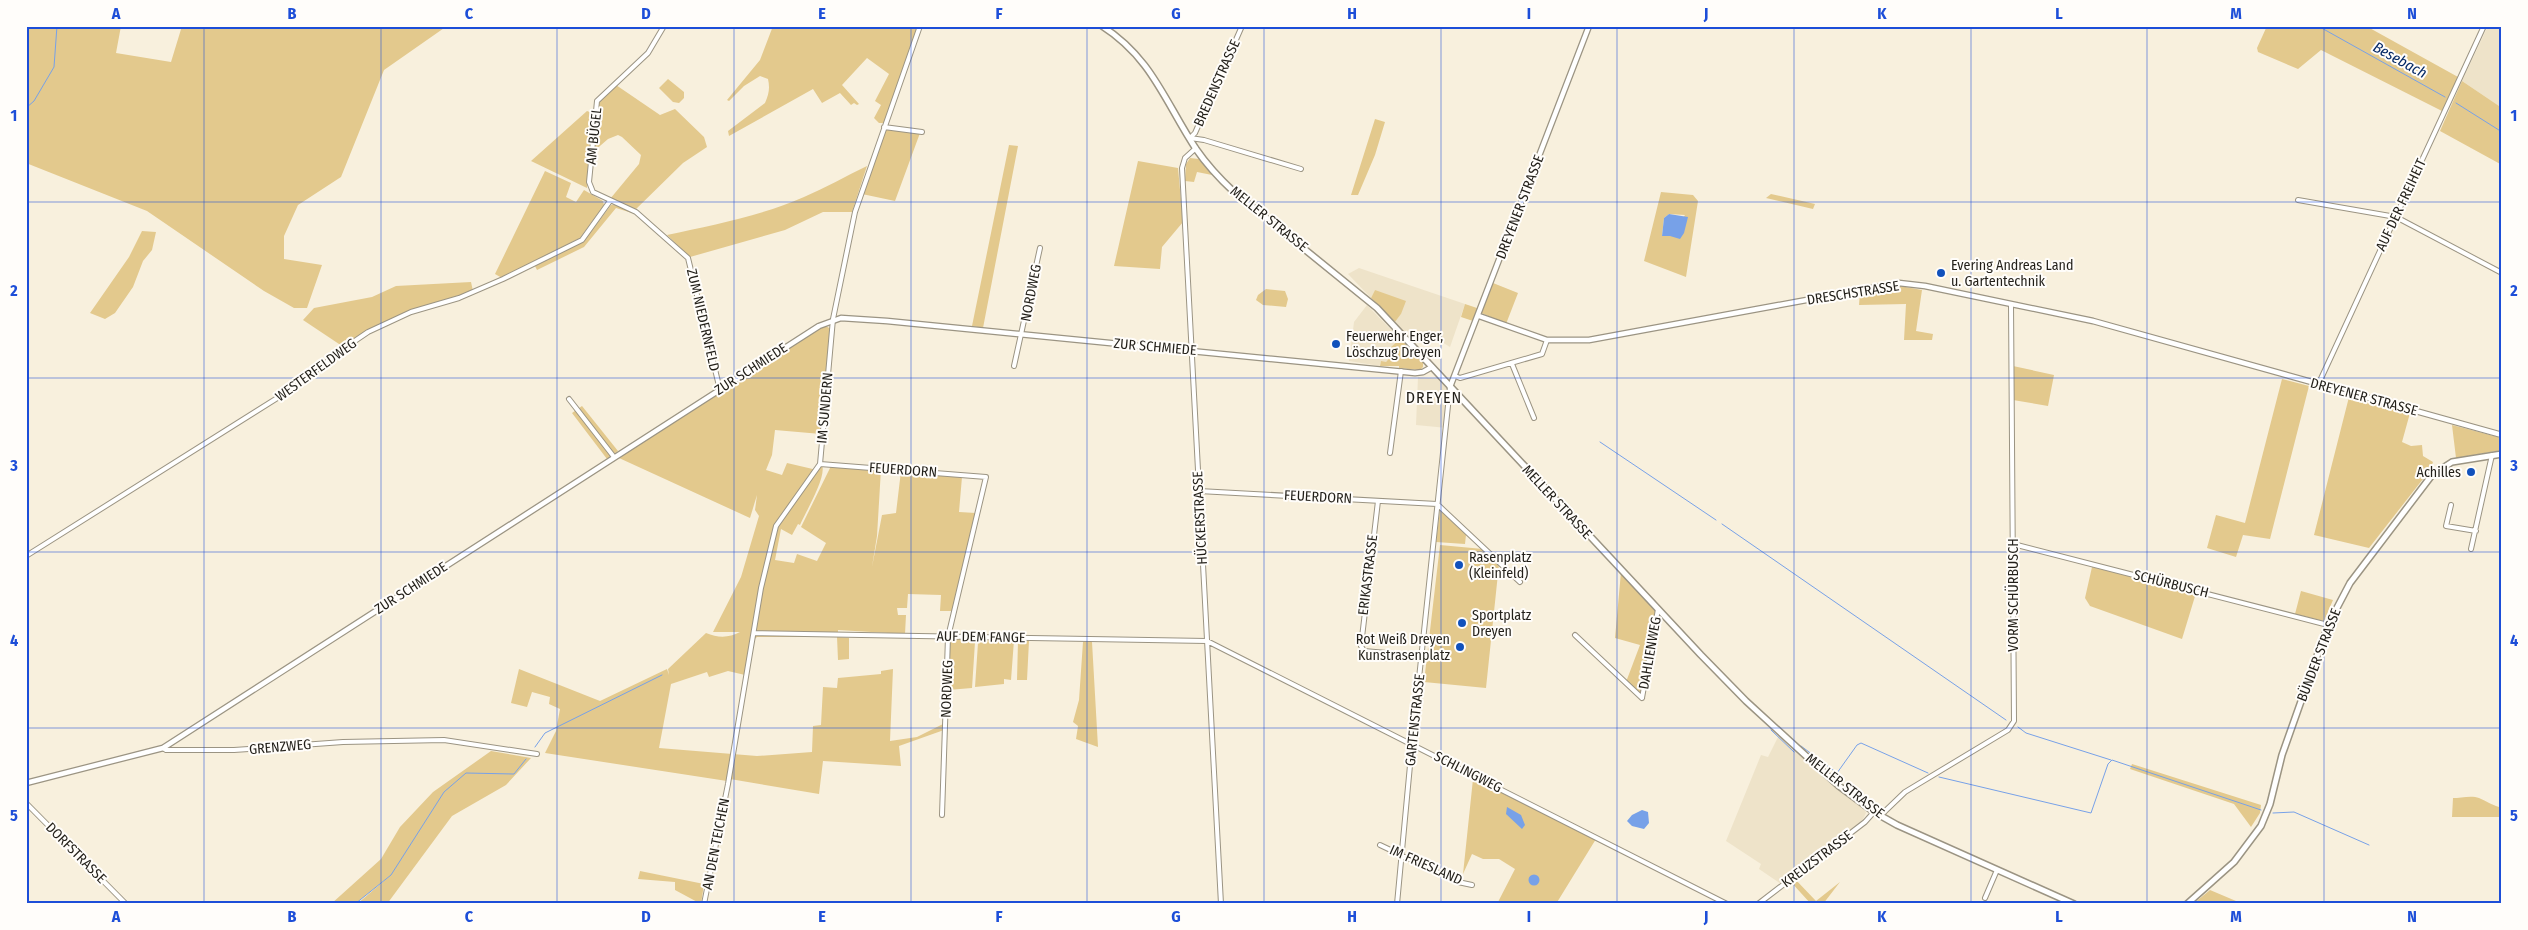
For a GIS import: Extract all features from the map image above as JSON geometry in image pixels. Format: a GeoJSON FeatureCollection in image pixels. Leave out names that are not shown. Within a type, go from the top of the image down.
{"type":"FeatureCollection","features":[{"type":"Feature","properties":{"kind":"main road","name":"MELLER STRASSE"},"geometry":{"type":"LineString","coordinates":[[1102,26],[1125,42],[1148,67],[1196,148],[1214,173],[1234,192],[1377,308],[1746,701],[1827,775],[1880,816],[2074,904]]}},
{"type":"Feature","properties":{"kind":"main road","name":"BÜNDER STRASSE"},"geometry":{"type":"LineString","coordinates":[[2187,904],[2234,862],[2261,826],[2270,804],[2282,756],[2328,625],[2350,582],[2432,474],[2452,462],[2502,454]]}},
{"type":"Feature","properties":{"kind":"street","name":"AM BÜGEL"},"geometry":{"type":"LineString","coordinates":[[610,201],[593,192],[589,182],[597,101],[648,53],[664,26]]}},
{"type":"Feature","properties":{"kind":"street","name":"IM SUNDERN"},"geometry":{"type":"LineString","coordinates":[[728,785],[761,588],[776,526],[820,464],[833,319],[855,212],[920,26]]}},
{"type":"Feature","properties":{"kind":"street","name":"BREDENSTRASSE"},"geometry":{"type":"LineString","coordinates":[[1190,138],[1196,133],[1242,26]]}},
{"type":"Feature","properties":{"kind":"street","name":"DREYENER STRASSE"},"geometry":{"type":"LineString","coordinates":[[1450,387],[1479,316],[1589,26]]}},
{"type":"Feature","properties":{"kind":"street","name":"AUF DER FREIHEIT"},"geometry":{"type":"LineString","coordinates":[[2318,385],[2484,26]]}},
{"type":"Feature","properties":{"kind":"street"},"geometry":{"type":"LineString","coordinates":[[884,127],[922,132]]}},
{"type":"Feature","properties":{"kind":"street"},"geometry":{"type":"LineString","coordinates":[[1190,138],[1204,140],[1301,169]]}},
{"type":"Feature","properties":{"kind":"street","name":"HÜCKERSTRASSE"},"geometry":{"type":"LineString","coordinates":[[1196,148],[1185,158],[1182,168],[1222,904]]}},
{"type":"Feature","properties":{"kind":"street"},"geometry":{"type":"LineString","coordinates":[[2298,200],[2396,217],[2502,274]]}},
{"type":"Feature","properties":{"kind":"street","name":"ZUM NIEDERNFELD"},"geometry":{"type":"LineString","coordinates":[[610,201],[636,212],[688,258],[720,390]]}},
{"type":"Feature","properties":{"kind":"street","name":"WESTERFELDWEG"},"geometry":{"type":"LineString","coordinates":[[26,556],[298,385],[343,349],[368,332],[411,312],[459,298],[486,287],[582,240],[610,201]]}},
{"type":"Feature","properties":{"kind":"street","name":"NORDWEG"},"geometry":{"type":"LineString","coordinates":[[1014,366],[1023,335],[1040,248]]}},
{"type":"Feature","properties":{"kind":"street","name":"DRESCHSTRASSE"},"geometry":{"type":"LineString","coordinates":[[1479,316],[1547,340],[1588,340],[1898,283],[1925,286],[2093,321],[2226,359]]}},
{"type":"Feature","properties":{"kind":"street","name":"VORM SCHÜRBUSCH"},"geometry":{"type":"LineString","coordinates":[[1880,816],[1905,792],[2008,730],[2012,725],[2014,716],[2011,304]]}},
{"type":"Feature","properties":{"kind":"street","name":"ZUR SCHMIEDE"},"geometry":{"type":"LineString","coordinates":[[163,748],[614,457],[833,319],[887,321],[1419,373],[1432,367]]}},
{"type":"Feature","properties":{"kind":"street"},"geometry":{"type":"LineString","coordinates":[[1455,376],[1460,378],[1542,354],[1547,340]]}},
{"type":"Feature","properties":{"kind":"street","name":"DREYENER STRASSE"},"geometry":{"type":"LineString","coordinates":[[2226,359],[2502,435]]}},
{"type":"Feature","properties":{"kind":"street"},"geometry":{"type":"LineString","coordinates":[[1512,364],[1534,418]]}},
{"type":"Feature","properties":{"kind":"street"},"geometry":{"type":"LineString","coordinates":[[1390,453],[1400,371]]}},
{"type":"Feature","properties":{"kind":"street","name":"GARTENSTRASSE"},"geometry":{"type":"LineString","coordinates":[[1397,904],[1450,387]]}},
{"type":"Feature","properties":{"kind":"street"},"geometry":{"type":"LineString","coordinates":[[569,399],[614,457]]}},
{"type":"Feature","properties":{"kind":"street"},"geometry":{"type":"LineString","coordinates":[[2471,549],[2492,455]]}},
{"type":"Feature","properties":{"kind":"street","name":"FEUERDORN"},"geometry":{"type":"LineString","coordinates":[[820,464],[986,478]]}},
{"type":"Feature","properties":{"kind":"street","name":"NORDWEG"},"geometry":{"type":"LineString","coordinates":[[942,815],[948,636],[986,478]]}},
{"type":"Feature","properties":{"kind":"street","name":"FEUERDORN"},"geometry":{"type":"LineString","coordinates":[[1199,491],[1437,504]]}},
{"type":"Feature","properties":{"kind":"street","name":"ERIKASTRASSE"},"geometry":{"type":"LineString","coordinates":[[1378,501],[1361,646],[1364,651],[1421,656]]}},
{"type":"Feature","properties":{"kind":"street"},"geometry":{"type":"LineString","coordinates":[[1437,504],[1520,582]]}},
{"type":"Feature","properties":{"kind":"street"},"geometry":{"type":"LineString","coordinates":[[2451,505],[2446,526],[2476,532]]}},
{"type":"Feature","properties":{"kind":"street","name":"SCHÜRBUSCH"},"geometry":{"type":"LineString","coordinates":[[2013,544],[2328,625]]}},
{"type":"Feature","properties":{"kind":"street","name":"DAHLIENWEG"},"geometry":{"type":"LineString","coordinates":[[1576,635],[1642,698],[1658,609]]}},
{"type":"Feature","properties":{"kind":"street","name":"AUF DEM FANGE"},"geometry":{"type":"LineString","coordinates":[[754,633],[1207,642]]}},
{"type":"Feature","properties":{"kind":"street","name":"SCHLINGWEG"},"geometry":{"type":"LineString","coordinates":[[1207,642],[1727,904]]}},
{"type":"Feature","properties":{"kind":"street","name":"GRENZWEG"},"geometry":{"type":"LineString","coordinates":[[26,783],[163,748],[166,750],[234,750],[343,742],[444,740],[537,754]]}},
{"type":"Feature","properties":{"kind":"street","name":"AN DEN TEICHEN"},"geometry":{"type":"LineString","coordinates":[[704,904],[728,785]]}},
{"type":"Feature","properties":{"kind":"street","name":"DORFSTRASSE"},"geometry":{"type":"LineString","coordinates":[[26,803],[126,904]]}},
{"type":"Feature","properties":{"kind":"street","name":"KREUZSTRASSE"},"geometry":{"type":"LineString","coordinates":[[1758,904],[1865,822],[1874,812]]}},
{"type":"Feature","properties":{"kind":"street","name":"IM FRIESLAND"},"geometry":{"type":"LineString","coordinates":[[1380,845],[1458,882],[1472,885]]}},
{"type":"Feature","properties":{"kind":"street"},"geometry":{"type":"LineString","coordinates":[[1985,898],[1997,870]]}},
{"type":"Feature","properties":{"kind":"shaded area"},"geometry":{"type":"Polygon","coordinates":[[[26,26],[121,26],[116,53],[171,62],[182,26],[447,26],[384,70],[341,177],[298,205],[284,236],[284,259],[322,265],[307,308],[294,308],[264,291],[147,211],[26,163],[26,26]]]}},
{"type":"Feature","properties":{"kind":"shaded area"},"geometry":{"type":"Polygon","coordinates":[[[773,26],[918,26],[884,123],[879,123],[874,118],[881,105],[875,101],[889,74],[867,58],[842,85],[859,104],[854,103],[851,105],[840,93],[822,103],[813,89],[729,136],[728,131],[765,103],[769,88],[768,79],[760,76],[744,86],[729,101],[727,100],[760,60],[773,26]]]}},
{"type":"Feature","properties":{"kind":"shaded area"},"geometry":{"type":"Polygon","coordinates":[[[2267,26],[2366,26],[2458,77],[2442,111],[2321,50],[2298,69],[2258,52],[2257,48],[2267,26]]]}},
{"type":"Feature","properties":{"kind":"shaded area"},"geometry":{"type":"Polygon","coordinates":[[[2488,26],[2502,26],[2502,108],[2462,81],[2488,26]]]}},
{"type":"Feature","properties":{"kind":"shaded area"},"geometry":{"type":"Polygon","coordinates":[[[668,79],[684,92],[684,98],[679,103],[673,102],[659,88],[668,79]]]}},
{"type":"Feature","properties":{"kind":"shaded area"},"geometry":{"type":"Polygon","coordinates":[[[2462,81],[2502,108],[2502,165],[2440,131],[2462,81]]]}},
{"type":"Feature","properties":{"kind":"shaded area"},"geometry":{"type":"Polygon","coordinates":[[[616,85],[660,115],[675,109],[704,137],[707,147],[683,163],[632,213],[616,208],[584,247],[537,270],[535,266],[584,241],[611,205],[622,204],[610,199],[639,164],[641,155],[618,135],[608,139],[593,152],[600,99],[616,85]]]}},
{"type":"Feature","properties":{"kind":"shaded area"},"geometry":{"type":"Polygon","coordinates":[[[587,111],[592,113],[587,188],[531,161],[587,111]]]}},
{"type":"Feature","properties":{"kind":"shaded area"},"geometry":{"type":"Polygon","coordinates":[[[1375,119],[1385,122],[1375,155],[1358,195],[1351,195],[1375,119]]]}},
{"type":"Feature","properties":{"kind":"shaded area"},"geometry":{"type":"Polygon","coordinates":[[[885,130],[920,133],[895,201],[862,194],[885,130]]]}},
{"type":"Feature","properties":{"kind":"shaded area"},"geometry":{"type":"Polygon","coordinates":[[[1009,145],[1018,146],[983,328],[972,326],[1009,145]]]}},
{"type":"Feature","properties":{"kind":"shaded area"},"geometry":{"type":"Polygon","coordinates":[[[1190,158],[1199,159],[1212,175],[1197,172],[1194,182],[1185,181],[1186,164],[1190,158]]]}},
{"type":"Feature","properties":{"kind":"shaded area"},"geometry":{"type":"Polygon","coordinates":[[[1138,161],[1178,168],[1183,222],[1162,247],[1160,269],[1114,266],[1138,161]]]}},
{"type":"Feature","properties":{"kind":"shaded area"},"geometry":{"type":"Polygon","coordinates":[[[867,166],[852,212],[823,212],[785,230],[690,257],[667,235],[771,210],[812,193],[867,166]]]}},
{"type":"Feature","properties":{"kind":"shaded area"},"geometry":{"type":"Polygon","coordinates":[[[545,171],[571,183],[566,197],[576,202],[584,190],[603,201],[604,205],[580,238],[502,278],[495,274],[545,171]]]}},
{"type":"Feature","properties":{"kind":"shaded area"},"geometry":{"type":"Polygon","coordinates":[[[1661,192],[1693,195],[1698,201],[1686,277],[1644,261],[1661,192]],[[1669,214],[1664,218],[1662,236],[1670,236],[1685,215],[1669,214]]]}},
{"type":"Feature","properties":{"kind":"shaded area"},"geometry":{"type":"Polygon","coordinates":[[[1771,194],[1815,204],[1813,209],[1766,198],[1771,194]]]}},
{"type":"Feature","properties":{"kind":"shaded area"},"geometry":{"type":"Polygon","coordinates":[[[142,231],[156,232],[152,250],[143,261],[133,287],[115,313],[105,319],[90,313],[129,257],[142,231]]]}},
{"type":"Feature","properties":{"kind":"shaded area"},"geometry":{"type":"Polygon","coordinates":[[[1359,268],[1465,304],[1450,347],[1424,331],[1412,342],[1395,322],[1401,314],[1375,290],[1371,298],[1348,274],[1359,268]]]}},
{"type":"Feature","properties":{"kind":"shaded area"},"geometry":{"type":"Polygon","coordinates":[[[1488,281],[1518,293],[1506,324],[1477,311],[1473,321],[1461,317],[1465,304],[1477,308],[1488,281]]]}},
{"type":"Feature","properties":{"kind":"shaded area"},"geometry":{"type":"Polygon","coordinates":[[[471,282],[473,291],[410,310],[386,321],[342,346],[303,320],[314,308],[372,297],[396,286],[471,282]]]}},
{"type":"Feature","properties":{"kind":"shaded area"},"geometry":{"type":"Polygon","coordinates":[[[1900,286],[1922,290],[1916,331],[1933,334],[1932,340],[1904,340],[1906,304],[1859,305],[1860,292],[1900,286]]]}},
{"type":"Feature","properties":{"kind":"shaded area"},"geometry":{"type":"Polygon","coordinates":[[[1266,289],[1285,291],[1288,299],[1286,307],[1263,305],[1256,300],[1258,295],[1266,289]]]}},
{"type":"Feature","properties":{"kind":"shaded area"},"geometry":{"type":"Polygon","coordinates":[[[1375,290],[1406,301],[1401,314],[1395,322],[1371,298],[1375,290]]]}},
{"type":"Feature","properties":{"kind":"shaded area"},"geometry":{"type":"Polygon","coordinates":[[[1367,305],[1400,339],[1391,348],[1394,353],[1386,362],[1381,362],[1380,366],[1349,361],[1354,322],[1367,305]]]}},
{"type":"Feature","properties":{"kind":"shaded area"},"geometry":{"type":"Polygon","coordinates":[[[824,325],[831,329],[821,434],[775,430],[772,455],[766,470],[782,475],[787,463],[817,470],[822,465],[823,471],[815,495],[800,525],[798,524],[792,535],[781,529],[775,560],[794,563],[797,554],[817,561],[826,543],[801,527],[831,466],[881,469],[877,536],[872,567],[882,515],[896,513],[901,471],[962,477],[959,512],[976,513],[953,611],[940,611],[941,595],[908,594],[907,608],[897,608],[898,615],[906,615],[905,634],[838,630],[838,637],[849,638],[849,659],[838,660],[837,637],[757,637],[750,643],[745,675],[728,671],[709,677],[707,672],[671,684],[659,748],[757,756],[812,752],[813,726],[821,725],[823,687],[837,688],[838,678],[881,674],[881,671],[893,669],[890,741],[917,737],[945,723],[944,730],[899,746],[901,766],[823,761],[819,794],[730,779],[732,767],[729,766],[727,781],[545,753],[556,731],[560,709],[549,704],[550,697],[532,692],[527,707],[511,703],[519,669],[600,701],[667,669],[669,675],[668,669],[706,633],[723,637],[740,632],[713,632],[741,577],[759,516],[755,510],[757,495],[750,518],[619,458],[824,325]]]}},
{"type":"Feature","properties":{"kind":"shaded area"},"geometry":{"type":"Polygon","coordinates":[[[1400,339],[1423,361],[1423,367],[1420,370],[1399,368],[1399,366],[1380,366],[1381,361],[1386,362],[1394,353],[1390,348],[1400,339]]]}},
{"type":"Feature","properties":{"kind":"shaded area"},"geometry":{"type":"Polygon","coordinates":[[[2013,366],[2054,375],[2048,406],[2013,400],[2013,366]]]}},
{"type":"Feature","properties":{"kind":"shaded area"},"geometry":{"type":"Polygon","coordinates":[[[1418,377],[1440,379],[1451,392],[1447,428],[1416,425],[1418,377]]]}},
{"type":"Feature","properties":{"kind":"shaded area"},"geometry":{"type":"Polygon","coordinates":[[[2282,379],[2309,386],[2270,539],[2243,535],[2236,557],[2207,548],[2216,515],[2245,523],[2282,379]]]}},
{"type":"Feature","properties":{"kind":"shaded area"},"geometry":{"type":"Polygon","coordinates":[[[2349,397],[2410,413],[2402,442],[2411,446],[2422,445],[2423,456],[2433,462],[2430,470],[2369,548],[2314,535],[2349,397]]]}},
{"type":"Feature","properties":{"kind":"shaded area"},"geometry":{"type":"Polygon","coordinates":[[[582,406],[618,451],[607,459],[572,413],[582,406]]]}},
{"type":"Feature","properties":{"kind":"shaded area"},"geometry":{"type":"Polygon","coordinates":[[[2452,425],[2498,437],[2502,441],[2502,450],[2456,458],[2452,425]]]}},
{"type":"Feature","properties":{"kind":"shaded area"},"geometry":{"type":"Polygon","coordinates":[[[1440,510],[1466,535],[1465,544],[1436,542],[1440,510]]]}},
{"type":"Feature","properties":{"kind":"shaded area","name":"Sportplatz Dreyen"},"geometry":{"type":"Polygon","coordinates":[[[1440,545],[1483,549],[1499,564],[1486,688],[1424,682],[1440,545]]]}},
{"type":"Feature","properties":{"kind":"shaded area"},"geometry":{"type":"Polygon","coordinates":[[[2092,567],[2196,593],[2182,639],[2090,606],[2085,598],[2092,567]]]}},
{"type":"Feature","properties":{"kind":"shaded area"},"geometry":{"type":"Polygon","coordinates":[[[1621,572],[1656,612],[1641,695],[1626,682],[1640,645],[1615,638],[1621,572]]]}},
{"type":"Feature","properties":{"kind":"shaded area"},"geometry":{"type":"Polygon","coordinates":[[[2301,591],[2333,600],[2324,621],[2295,614],[2301,591]]]}},
{"type":"Feature","properties":{"kind":"shaded area"},"geometry":{"type":"Polygon","coordinates":[[[952,639],[972,639],[975,642],[972,688],[948,690],[950,642],[952,639]]]}},
{"type":"Feature","properties":{"kind":"shaded area"},"geometry":{"type":"Polygon","coordinates":[[[980,640],[1014,640],[1011,680],[1004,679],[1004,684],[975,687],[978,643],[980,640]]]}},
{"type":"Feature","properties":{"kind":"shaded area"},"geometry":{"type":"Polygon","coordinates":[[[1018,641],[1029,641],[1027,680],[1017,680],[1018,641]]]}},
{"type":"Feature","properties":{"kind":"shaded area"},"geometry":{"type":"Polygon","coordinates":[[[1083,642],[1092,642],[1098,747],[1076,739],[1078,726],[1073,722],[1079,700],[1083,642]]]}},
{"type":"Feature","properties":{"kind":"shaded area"},"geometry":{"type":"Polygon","coordinates":[[[1779,735],[1832,783],[1864,808],[1866,813],[1861,823],[1781,884],[1759,869],[1761,864],[1726,841],[1761,755],[1768,757],[1779,735]]]}},
{"type":"Feature","properties":{"kind":"shaded area"},"geometry":{"type":"Polygon","coordinates":[[[491,751],[531,758],[506,785],[452,816],[387,904],[357,904],[391,875],[355,904],[331,904],[381,859],[400,827],[433,792],[491,751]]]}},
{"type":"Feature","properties":{"kind":"shaded area"},"geometry":{"type":"Polygon","coordinates":[[[2132,764],[2261,805],[2260,813],[2251,827],[2234,804],[2130,769],[2132,764]]]}},
{"type":"Feature","properties":{"kind":"shaded area"},"geometry":{"type":"Polygon","coordinates":[[[1473,779],[1596,839],[1556,904],[1498,902],[1515,869],[1499,859],[1483,859],[1472,854],[1463,874],[1473,779]]]}},
{"type":"Feature","properties":{"kind":"shaded area"},"geometry":{"type":"Polygon","coordinates":[[[2453,798],[2479,798],[2502,808],[2502,817],[2452,817],[2453,798]]]}},
{"type":"Feature","properties":{"kind":"shaded area"},"geometry":{"type":"Polygon","coordinates":[[[640,871],[704,884],[701,904],[675,890],[675,882],[638,879],[640,871]]]}},
{"type":"Feature","properties":{"kind":"shaded area"},"geometry":{"type":"Polygon","coordinates":[[[1794,878],[1816,901],[1840,882],[1823,904],[1811,904],[1790,881],[1794,878]]]}},
{"type":"Feature","properties":{"kind":"shaded area"},"geometry":{"type":"Polygon","coordinates":[[[2210,890],[2236,901],[2234,904],[2193,904],[2210,890]]]}},
{"type":"Feature","properties":{"kind":"water"},"geometry":{"type":"Polygon","coordinates":[[[1669,214],[1688,217],[1684,233],[1680,239],[1662,236],[1664,218],[1669,214]]]}},
{"type":"Feature","properties":{"kind":"water"},"geometry":{"type":"Polygon","coordinates":[[[1507,807],[1521,815],[1525,825],[1522,829],[1506,814],[1507,807]]]}},
{"type":"Feature","properties":{"kind":"water"},"geometry":{"type":"Polygon","coordinates":[[[1642,810],[1648,812],[1649,823],[1644,829],[1632,826],[1627,821],[1632,815],[1642,810]]]}},
{"type":"Feature","properties":{"kind":"water"},"geometry":{"type":"Polygon","coordinates":[[[1534,874],[1540,880],[1534,886],[1528,880],[1534,874]]]}},
{"type":"Feature","properties":{"kind":"waterway"},"geometry":{"type":"LineString","coordinates":[[26,108],[34,101],[54,67],[57,26]]}},
{"type":"Feature","properties":{"kind":"waterway","name":"Besebach"},"geometry":{"type":"LineString","coordinates":[[2318,26],[2445,97]]}},
{"type":"Feature","properties":{"kind":"waterway","name":"Besebach"},"geometry":{"type":"LineString","coordinates":[[2456,103],[2502,132]]}},
{"type":"Feature","properties":{"kind":"waterway"},"geometry":{"type":"LineString","coordinates":[[1600,442],[1716,520]]}},
{"type":"Feature","properties":{"kind":"waterway"},"geometry":{"type":"LineString","coordinates":[[1722,524],[2006,720]]}},
{"type":"Feature","properties":{"kind":"waterway"},"geometry":{"type":"LineString","coordinates":[[535,747],[545,733],[662,675]]}},
{"type":"Feature","properties":{"kind":"waterway"},"geometry":{"type":"LineString","coordinates":[[2018,727],[2026,733],[2111,760]]}},
{"type":"Feature","properties":{"kind":"waterway"},"geometry":{"type":"LineString","coordinates":[[1771,730],[1794,752]]}},
{"type":"Feature","properties":{"kind":"waterway"},"geometry":{"type":"LineString","coordinates":[[1801,746],[1837,773],[1857,745],[1861,743],[1928,773]]}},
{"type":"Feature","properties":{"kind":"waterway"},"geometry":{"type":"LineString","coordinates":[[355,904],[391,875],[444,792],[466,773],[514,774],[526,759]]}},
{"type":"Feature","properties":{"kind":"waterway"},"geometry":{"type":"LineString","coordinates":[[1939,777],[2091,813],[2108,764],[2112,760],[2261,810]]}},
{"type":"Feature","properties":{"kind":"waterway"},"geometry":{"type":"LineString","coordinates":[[2273,813],[2294,812],[2369,845]]}},
{"type":"Feature","properties":{"kind":"place","name":"Evering Andreas Land u. Gartentechnik"},"geometry":{"type":"Point","coordinates":[1941,273]}},
{"type":"Feature","properties":{"kind":"place","name":"Feuerwehr Enger, Löschzug Dreyen"},"geometry":{"type":"Point","coordinates":[1336,344]}},
{"type":"Feature","properties":{"kind":"place","name":"Achilles"},"geometry":{"type":"Point","coordinates":[2471,472]}},
{"type":"Feature","properties":{"kind":"place","name":"Rasenplatz (Kleinfeld)"},"geometry":{"type":"Point","coordinates":[1459,565]}},
{"type":"Feature","properties":{"kind":"place","name":"Sportplatz Dreyen"},"geometry":{"type":"Point","coordinates":[1462,623]}},
{"type":"Feature","properties":{"kind":"place","name":"Rot Weiß Dreyen Kunstrasenplatz"},"geometry":{"type":"Point","coordinates":[1460,647]}},
{"type":"Feature","properties":{"kind":"district","name":"DREYEN"},"geometry":{"type":"Point","coordinates":[1434,397]}}]}
